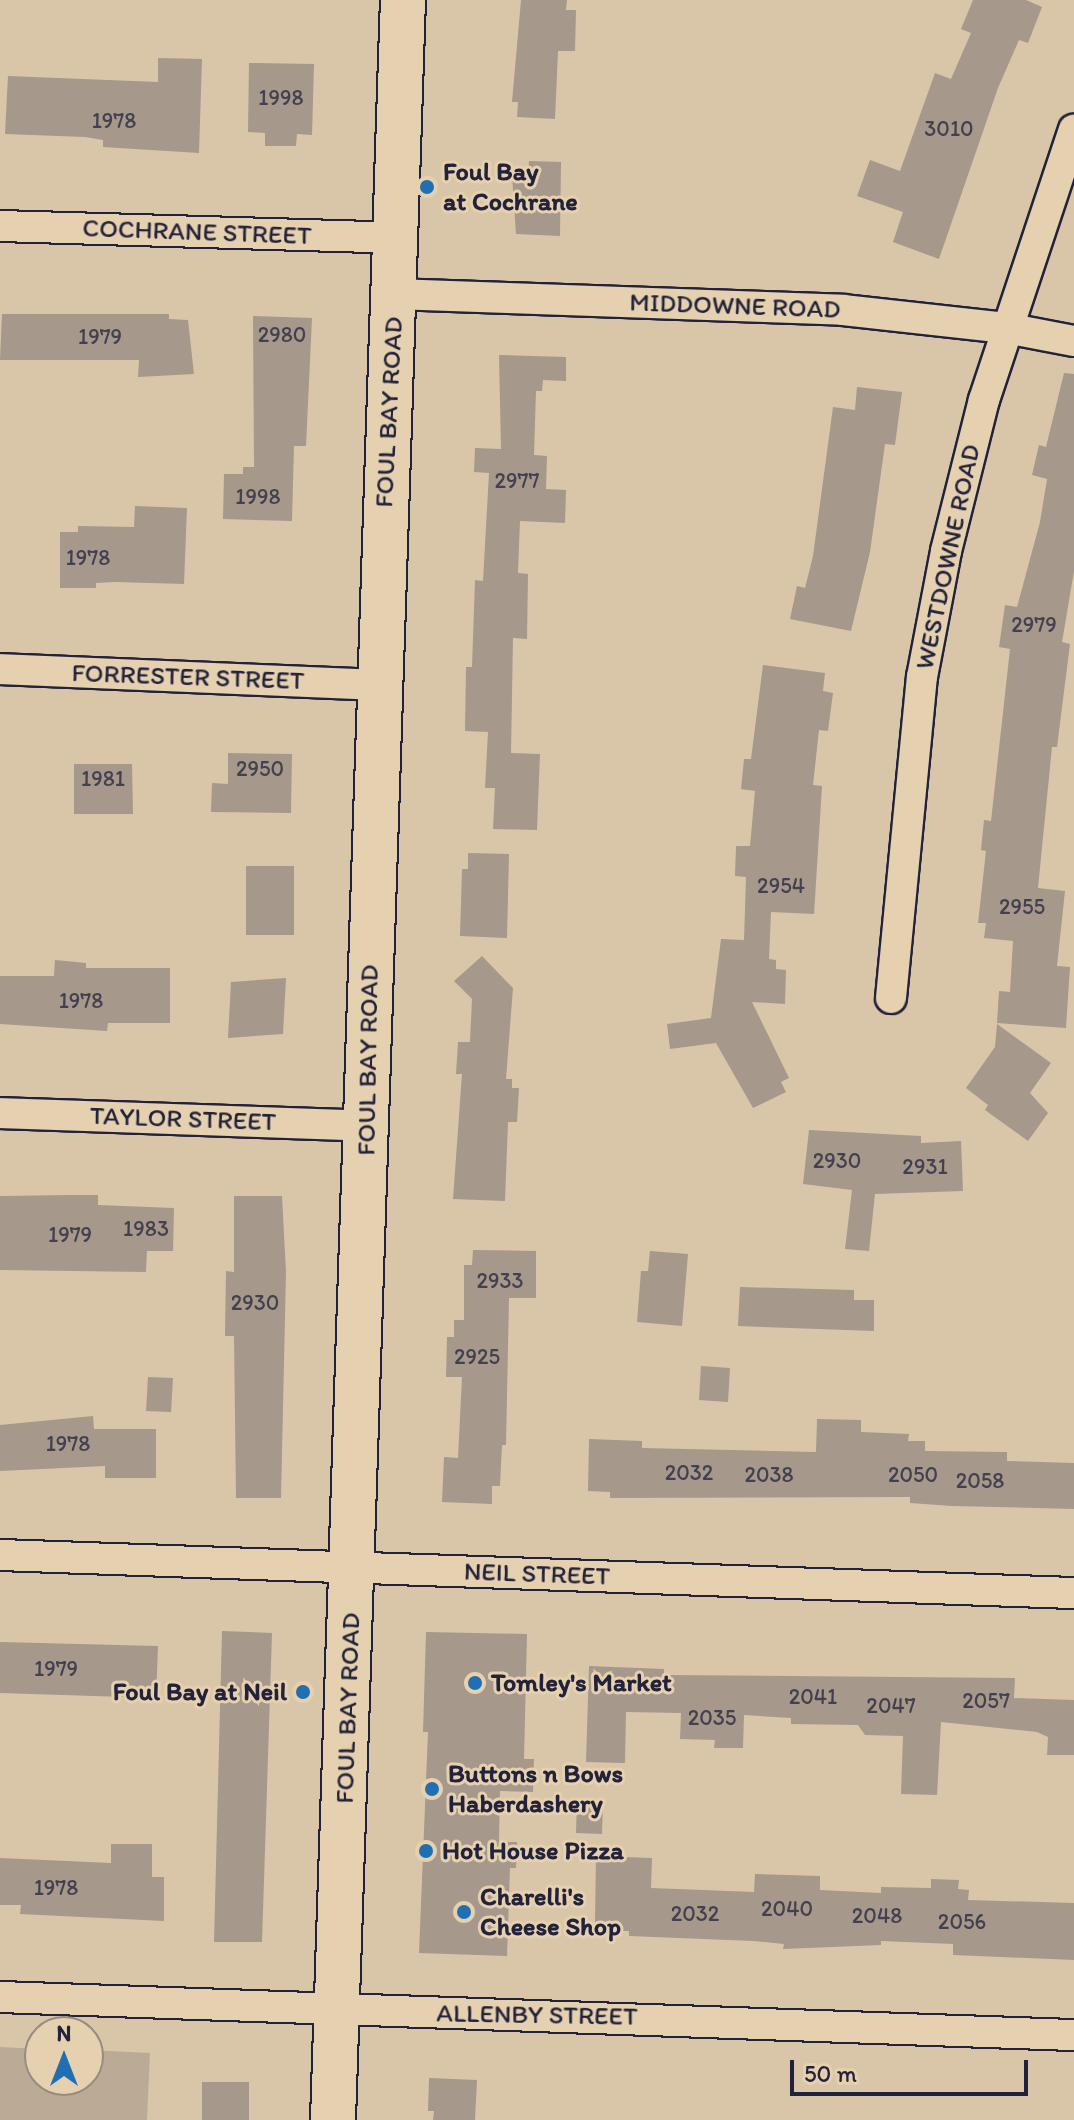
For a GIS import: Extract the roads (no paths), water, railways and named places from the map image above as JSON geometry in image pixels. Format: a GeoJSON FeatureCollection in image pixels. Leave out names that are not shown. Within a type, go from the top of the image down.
{"type":"FeatureCollection","features":[{"type":"Feature","properties":{"kind":"main road","name":"FOUL BAY ROAD"},"geometry":{"type":"LineString","coordinates":[[333,2120],[367,1126],[377,685],[403,0]]}},
{"type":"Feature","properties":{"kind":"street","name":"WESTDOWNE ROAD"},"geometry":{"type":"LineString","coordinates":[[891,998],[922,677],[950,536],[1006,328],[1074,130]]}},
{"type":"Feature","properties":{"kind":"street","name":"COCHRANE STREET"},"geometry":{"type":"LineString","coordinates":[[0,226],[395,238]]}},
{"type":"Feature","properties":{"kind":"street","name":"MIDDOWNE ROAD"},"geometry":{"type":"LineString","coordinates":[[394,294],[843,310],[1006,328],[1074,341]]}},
{"type":"Feature","properties":{"kind":"street","name":"FORRESTER STREET"},"geometry":{"type":"LineString","coordinates":[[0,669],[377,685]]}},
{"type":"Feature","properties":{"kind":"street","name":"TAYLOR STREET"},"geometry":{"type":"LineString","coordinates":[[0,1113],[367,1126]]}},
{"type":"Feature","properties":{"kind":"street","name":"NEIL STREET"},"geometry":{"type":"LineString","coordinates":[[0,1555],[1074,1593]]}},
{"type":"Feature","properties":{"kind":"street","name":"ALLENBY STREET"},"geometry":{"type":"LineString","coordinates":[[0,1997],[337,2011],[551,2014],[1074,2035]]}},
{"type":"Feature","properties":{"kind":"place","name":"Foul Bay at Cochrane"},"geometry":{"type":"Point","coordinates":[427,187]}},
{"type":"Feature","properties":{"kind":"place","name":"Tomley's Market"},"geometry":{"type":"Point","coordinates":[475,1683]}},
{"type":"Feature","properties":{"kind":"place","name":"Foul Bay at Neil"},"geometry":{"type":"Point","coordinates":[303,1692]}},
{"type":"Feature","properties":{"kind":"place","name":"Buttons n Bows Haberdashery"},"geometry":{"type":"Point","coordinates":[432,1789]}},
{"type":"Feature","properties":{"kind":"place","name":"Hot House Pizza"},"geometry":{"type":"Point","coordinates":[426,1851]}},
{"type":"Feature","properties":{"kind":"place","name":"Charelli's Cheese Shop"},"geometry":{"type":"Point","coordinates":[464,1912]}}]}
